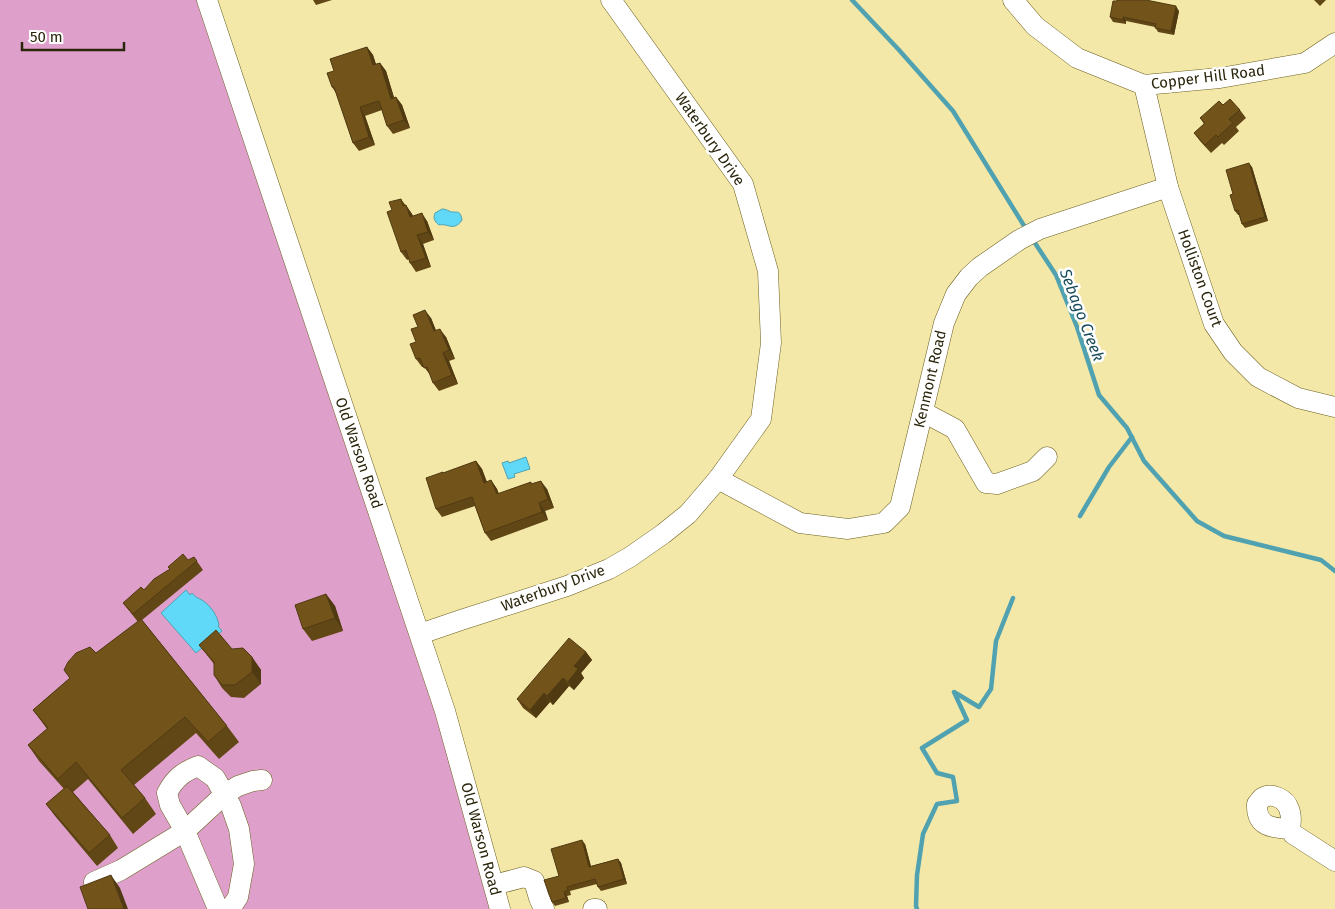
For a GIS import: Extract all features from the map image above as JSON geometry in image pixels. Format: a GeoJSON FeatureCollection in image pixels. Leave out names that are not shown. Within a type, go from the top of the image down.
{"type":"FeatureCollection","features":[{"type":"Feature","properties":{"kind":"street","name":"Old Warson Road"},"geometry":{"type":"LineString","coordinates":[[207,0],[445,710],[500,909]]}},
{"type":"Feature","properties":{"kind":"street","name":"Waterbury Drive"},"geometry":{"type":"LineString","coordinates":[[420,634],[568,586],[609,569],[664,534],[688,514],[718,479],[761,418],[771,343],[768,271],[743,184],[611,0]]}},
{"type":"Feature","properties":{"kind":"street","name":"Copper Hill Road"},"geometry":{"type":"LineString","coordinates":[[1013,0],[1035,26],[1077,58],[1144,85],[1220,78],[1305,63],[1335,43]]}},
{"type":"Feature","properties":{"kind":"street","name":"Holliston Court"},"geometry":{"type":"LineString","coordinates":[[1144,85],[1168,187],[1214,324],[1233,352],[1258,377],[1298,398],[1335,407]]}},
{"type":"Feature","properties":{"kind":"street","name":"Kenmont Road"},"geometry":{"type":"LineString","coordinates":[[718,479],[800,523],[848,529],[884,523],[900,507],[944,323],[956,294],[969,278],[980,267],[1019,240],[1040,229],[1168,187]]}},
{"type":"Feature","properties":{"kind":"street"},"geometry":{"type":"LineString","coordinates":[[923,412],[954,429],[986,483],[997,484],[1033,471],[1047,457]]}},
{"type":"Feature","properties":{"kind":"street"},"geometry":{"type":"LineString","coordinates":[[218,909],[185,831],[170,805],[167,793],[172,783],[185,771],[198,766],[215,778],[231,806],[239,829],[244,864],[238,897],[230,909]]}},
{"type":"Feature","properties":{"kind":"street"},"geometry":{"type":"LineString","coordinates":[[94,882],[121,870],[185,831],[225,794],[238,786],[262,780]]}},
{"type":"Feature","properties":{"kind":"street"},"geometry":{"type":"LineString","coordinates":[[1290,830],[1335,861]]}},
{"type":"Feature","properties":{"kind":"street"},"geometry":{"type":"LineString","coordinates":[[494,885],[524,877],[534,881],[544,909]]}},
{"type":"Feature","properties":{"kind":"shaded area"},"geometry":{"type":"Polygon","coordinates":[[[0,0],[199,0],[413,637],[492,909],[0,909],[0,0]]]}},
{"type":"Feature","properties":{"kind":"water"},"geometry":{"type":"Polygon","coordinates":[[[442,209],[459,213],[462,220],[456,226],[439,225],[435,221],[434,216],[435,213],[442,209]]]}},
{"type":"Feature","properties":{"kind":"water"},"geometry":{"type":"Polygon","coordinates":[[[526,457],[530,469],[514,474],[515,477],[508,479],[502,463],[508,461],[509,463],[526,457]]]}},
{"type":"Feature","properties":{"kind":"water"},"geometry":{"type":"Polygon","coordinates":[[[186,590],[190,595],[192,593],[211,608],[222,631],[196,653],[161,613],[186,590]]]}},
{"type":"Feature","properties":{"kind":"building"},"geometry":{"type":"Polygon","coordinates":[[[1146,0],[1176,6],[1171,31],[1155,28],[1156,24],[1123,17],[1123,20],[1110,17],[1113,1],[1146,0]]]}},
{"type":"Feature","properties":{"kind":"building"},"geometry":{"type":"Polygon","coordinates":[[[367,47],[373,65],[380,63],[391,99],[396,97],[404,120],[387,126],[379,101],[360,107],[369,137],[353,143],[334,87],[332,87],[327,73],[334,71],[330,59],[367,47]]]}},
{"type":"Feature","properties":{"kind":"building"},"geometry":{"type":"Polygon","coordinates":[[[1230,99],[1240,110],[1229,119],[1233,123],[1218,137],[1216,135],[1205,145],[1194,133],[1205,123],[1200,118],[1219,101],[1223,105],[1230,99]]]}},
{"type":"Feature","properties":{"kind":"building"},"geometry":{"type":"Polygon","coordinates":[[[1249,163],[1265,217],[1242,224],[1238,210],[1235,211],[1230,195],[1233,194],[1226,170],[1249,163]]]}},
{"type":"Feature","properties":{"kind":"building"},"geometry":{"type":"Polygon","coordinates":[[[401,199],[403,206],[406,205],[410,217],[422,213],[428,232],[417,235],[426,258],[410,263],[406,250],[401,252],[387,212],[392,210],[389,202],[401,199]]]}},
{"type":"Feature","properties":{"kind":"building"},"geometry":{"type":"Polygon","coordinates":[[[425,310],[434,331],[440,329],[449,350],[443,353],[452,375],[433,383],[427,367],[424,368],[420,358],[416,359],[410,344],[416,342],[411,329],[418,327],[413,315],[425,310]]]}},
{"type":"Feature","properties":{"kind":"building"},"geometry":{"type":"Polygon","coordinates":[[[476,461],[484,483],[491,480],[497,494],[531,482],[531,484],[541,481],[548,499],[539,503],[542,512],[485,533],[472,497],[436,509],[426,478],[476,461]]]}},
{"type":"Feature","properties":{"kind":"building"},"geometry":{"type":"Polygon","coordinates":[[[183,554],[188,560],[194,557],[197,561],[133,614],[123,603],[141,587],[144,590],[154,579],[170,569],[168,567],[183,554]]]}},
{"type":"Feature","properties":{"kind":"building"},"geometry":{"type":"Polygon","coordinates":[[[326,594],[335,618],[303,629],[295,605],[326,594]]]}},
{"type":"Feature","properties":{"kind":"building"},"geometry":{"type":"Polygon","coordinates":[[[141,619],[227,726],[208,742],[185,717],[121,770],[145,798],[122,818],[76,762],[58,779],[28,745],[48,728],[33,710],[70,678],[64,670],[76,653],[90,647],[96,653],[141,619]]]}},
{"type":"Feature","properties":{"kind":"building"},"geometry":{"type":"Polygon","coordinates":[[[216,630],[232,649],[243,648],[252,657],[252,672],[235,685],[222,685],[214,675],[214,662],[199,645],[216,630]]]}},
{"type":"Feature","properties":{"kind":"building"},"geometry":{"type":"Polygon","coordinates":[[[569,638],[586,652],[574,666],[578,669],[568,682],[563,678],[547,696],[544,693],[530,710],[517,699],[569,638]]]}},
{"type":"Feature","properties":{"kind":"building"},"geometry":{"type":"Polygon","coordinates":[[[67,786],[110,835],[89,853],[46,804],[67,786]]]}},
{"type":"Feature","properties":{"kind":"building"},"geometry":{"type":"Polygon","coordinates":[[[582,840],[589,867],[618,859],[624,879],[598,887],[595,879],[567,887],[568,890],[564,892],[566,898],[552,902],[544,880],[559,876],[551,849],[582,840]]]}},
{"type":"Feature","properties":{"kind":"building"},"geometry":{"type":"Polygon","coordinates":[[[111,875],[124,909],[88,909],[80,887],[111,875]]]}},
{"type":"Feature","properties":{"kind":"waterway","name":"Sebago Creek"},"geometry":{"type":"LineString","coordinates":[[852,0],[953,111],[1026,229]]}},
{"type":"Feature","properties":{"kind":"waterway","name":"Sebago Creek"},"geometry":{"type":"LineString","coordinates":[[1033,240],[1056,275],[1077,327],[1099,395],[1127,428],[1144,461],[1197,521],[1224,536],[1321,560],[1335,571]]}},
{"type":"Feature","properties":{"kind":"waterway"},"geometry":{"type":"LineString","coordinates":[[1080,516],[1109,467],[1132,437]]}},
{"type":"Feature","properties":{"kind":"waterway"},"geometry":{"type":"LineString","coordinates":[[917,909],[917,875],[923,834],[937,804],[957,801],[953,777],[937,773],[922,748],[967,720],[954,692],[979,707],[991,689],[996,641],[1013,598]]}}]}
